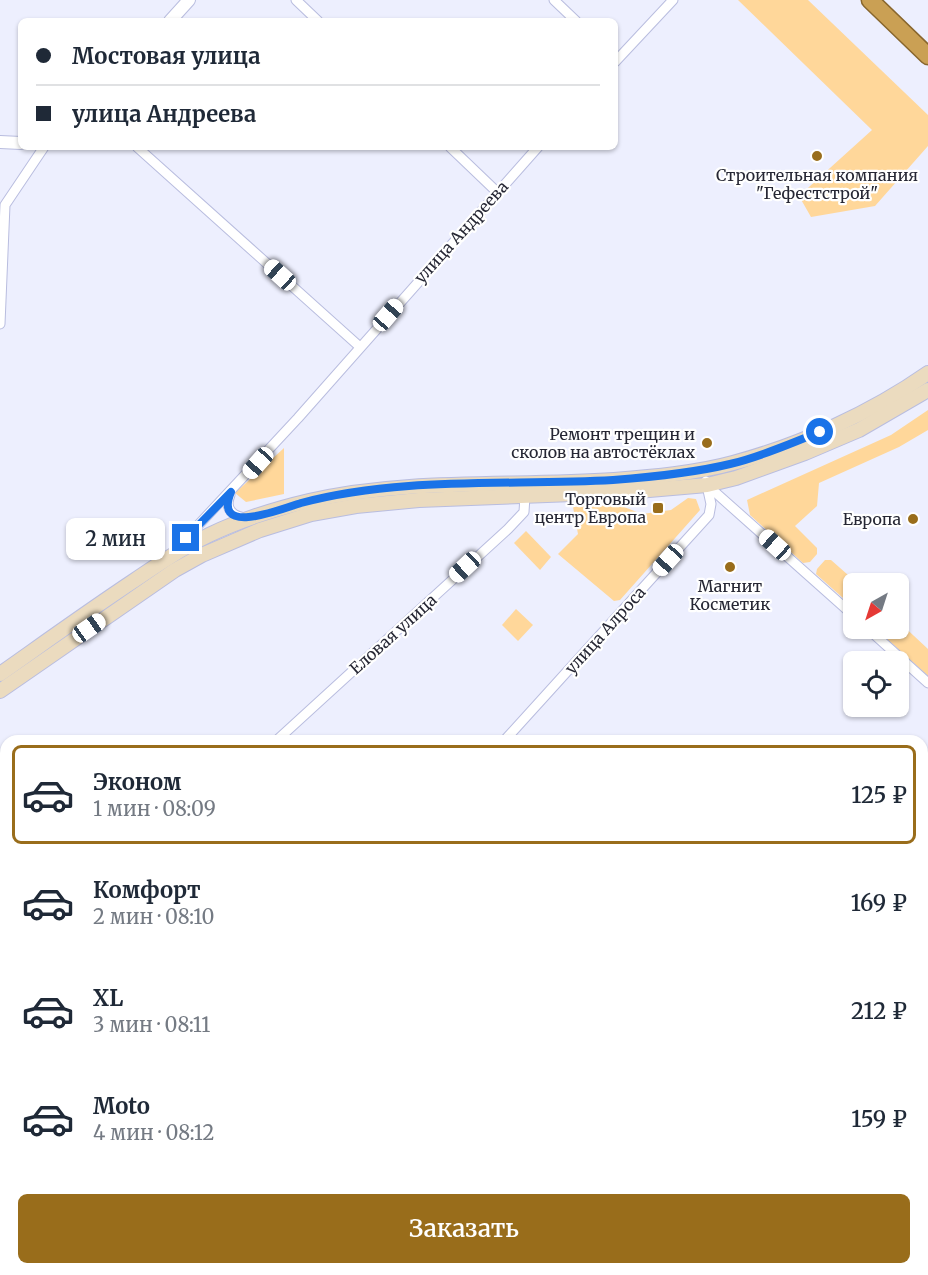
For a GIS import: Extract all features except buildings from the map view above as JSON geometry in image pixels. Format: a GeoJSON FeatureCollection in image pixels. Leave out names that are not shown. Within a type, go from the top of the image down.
{"type":"FeatureCollection","features":[{"type":"Feature","properties":{"kind":"highway"},"geometry":{"type":"LineString","coordinates":[[870,0],[928,56]]}},
{"type":"Feature","properties":{"kind":"main road"},"geometry":{"type":"LineString","coordinates":[[0,674],[167,558],[209,535],[249,519],[308,501],[355,492],[417,486],[614,480],[703,470],[732,464],[855,417],[928,373]]}},
{"type":"Feature","properties":{"kind":"main road"},"geometry":{"type":"LineString","coordinates":[[0,691],[175,570],[202,555],[260,530],[311,514],[356,506],[419,500],[626,492],[707,484],[736,478],[824,446],[859,430],[928,390]]}},
{"type":"Feature","properties":{"kind":"street"},"geometry":{"type":"LineString","coordinates":[[173,18],[189,0]]}},
{"type":"Feature","properties":{"kind":"street"},"geometry":{"type":"LineString","coordinates":[[296,0],[315,18]]}},
{"type":"Feature","properties":{"kind":"street"},"geometry":{"type":"LineString","coordinates":[[554,0],[573,18]]}},
{"type":"Feature","properties":{"kind":"street"},"geometry":{"type":"LineString","coordinates":[[618,58],[673,0]]}},
{"type":"Feature","properties":{"kind":"street"},"geometry":{"type":"LineString","coordinates":[[0,142],[18,143]]}},
{"type":"Feature","properties":{"kind":"street"},"geometry":{"type":"LineString","coordinates":[[0,324],[5,205],[42,150]]}},
{"type":"Feature","properties":{"kind":"street"},"geometry":{"type":"LineString","coordinates":[[140,150],[360,347]]}},
{"type":"Feature","properties":{"kind":"street"},"geometry":{"type":"LineString","coordinates":[[453,150],[497,192]]}},
{"type":"Feature","properties":{"kind":"street","name":"улица Андреева"},"geometry":{"type":"LineString","coordinates":[[167,558],[231,492],[535,150]]}},
{"type":"Feature","properties":{"kind":"street","name":"улица Алроса"},"geometry":{"type":"LineString","coordinates":[[509,735],[709,515],[711,504],[703,470]]}},
{"type":"Feature","properties":{"kind":"street"},"geometry":{"type":"LineString","coordinates":[[707,484],[843,606]]}},
{"type":"Feature","properties":{"kind":"street"},"geometry":{"type":"LineString","coordinates":[[231,492],[227,502],[228,508],[238,518],[249,519]]}},
{"type":"Feature","properties":{"kind":"street","name":"Еловая улица"},"geometry":{"type":"LineString","coordinates":[[283,735],[508,529],[524,512],[525,496]]}},
{"type":"Feature","properties":{"kind":"street"},"geometry":{"type":"LineString","coordinates":[[879,639],[928,683]]}},
{"type":"Feature","properties":{"kind":"shaded area"},"geometry":{"type":"Polygon","coordinates":[[[738,0],[808,0],[928,115],[928,146],[875,206],[811,217],[799,196],[872,130],[738,0]]]}},
{"type":"Feature","properties":{"kind":"shaded area"},"geometry":{"type":"Polygon","coordinates":[[[928,410],[928,430],[899,447],[819,483],[817,506],[795,526],[817,548],[817,554],[810,562],[803,563],[750,515],[747,500],[891,435],[928,410]]]}},
{"type":"Feature","properties":{"kind":"shaded area"},"geometry":{"type":"Polygon","coordinates":[[[284,448],[284,494],[246,502],[235,493],[284,448]]]}},
{"type":"Feature","properties":{"kind":"shaded area"},"geometry":{"type":"Polygon","coordinates":[[[688,498],[696,499],[700,510],[620,600],[614,601],[558,554],[578,534],[573,507],[619,505],[642,514],[671,510],[688,498]]]}},
{"type":"Feature","properties":{"kind":"shaded area"},"geometry":{"type":"Polygon","coordinates":[[[526,531],[551,557],[540,570],[514,543],[526,531]]]}},
{"type":"Feature","properties":{"kind":"shaded area"},"geometry":{"type":"Polygon","coordinates":[[[825,560],[831,560],[846,573],[843,573],[843,598],[816,574],[817,569],[825,560]]]}},
{"type":"Feature","properties":{"kind":"shaded area"},"geometry":{"type":"Polygon","coordinates":[[[516,609],[533,625],[518,641],[502,625],[516,609]]]}},
{"type":"Feature","properties":{"kind":"shaded area"},"geometry":{"type":"Polygon","coordinates":[[[909,631],[928,649],[928,676],[909,659],[909,651],[900,651],[887,639],[909,639],[909,631]]]}},
{"type":"Feature","properties":{"kind":"place","name":"Строительная компания \"Гефестстрой\""},"geometry":{"type":"Point","coordinates":[817,156]}},
{"type":"Feature","properties":{"kind":"place","name":"Ремонт трещин и сколов на автостёклах"},"geometry":{"type":"Point","coordinates":[707,443]}},
{"type":"Feature","properties":{"kind":"place","name":"Торговый центр Европа"},"geometry":{"type":"Point","coordinates":[658,508]}},
{"type":"Feature","properties":{"kind":"place","name":"Европа"},"geometry":{"type":"Point","coordinates":[913,519]}},
{"type":"Feature","properties":{"kind":"place","name":"Магнит Косметик"},"geometry":{"type":"Point","coordinates":[730,567]}},
{"type":"Feature","properties":{"kind":"route"},"geometry":{"type":"LineString","coordinates":[[186,538],[231,492],[227,502],[228,508],[238,518],[249,519],[308,501],[355,492],[417,486],[614,480],[703,470],[732,464],[820,432]]}}]}
